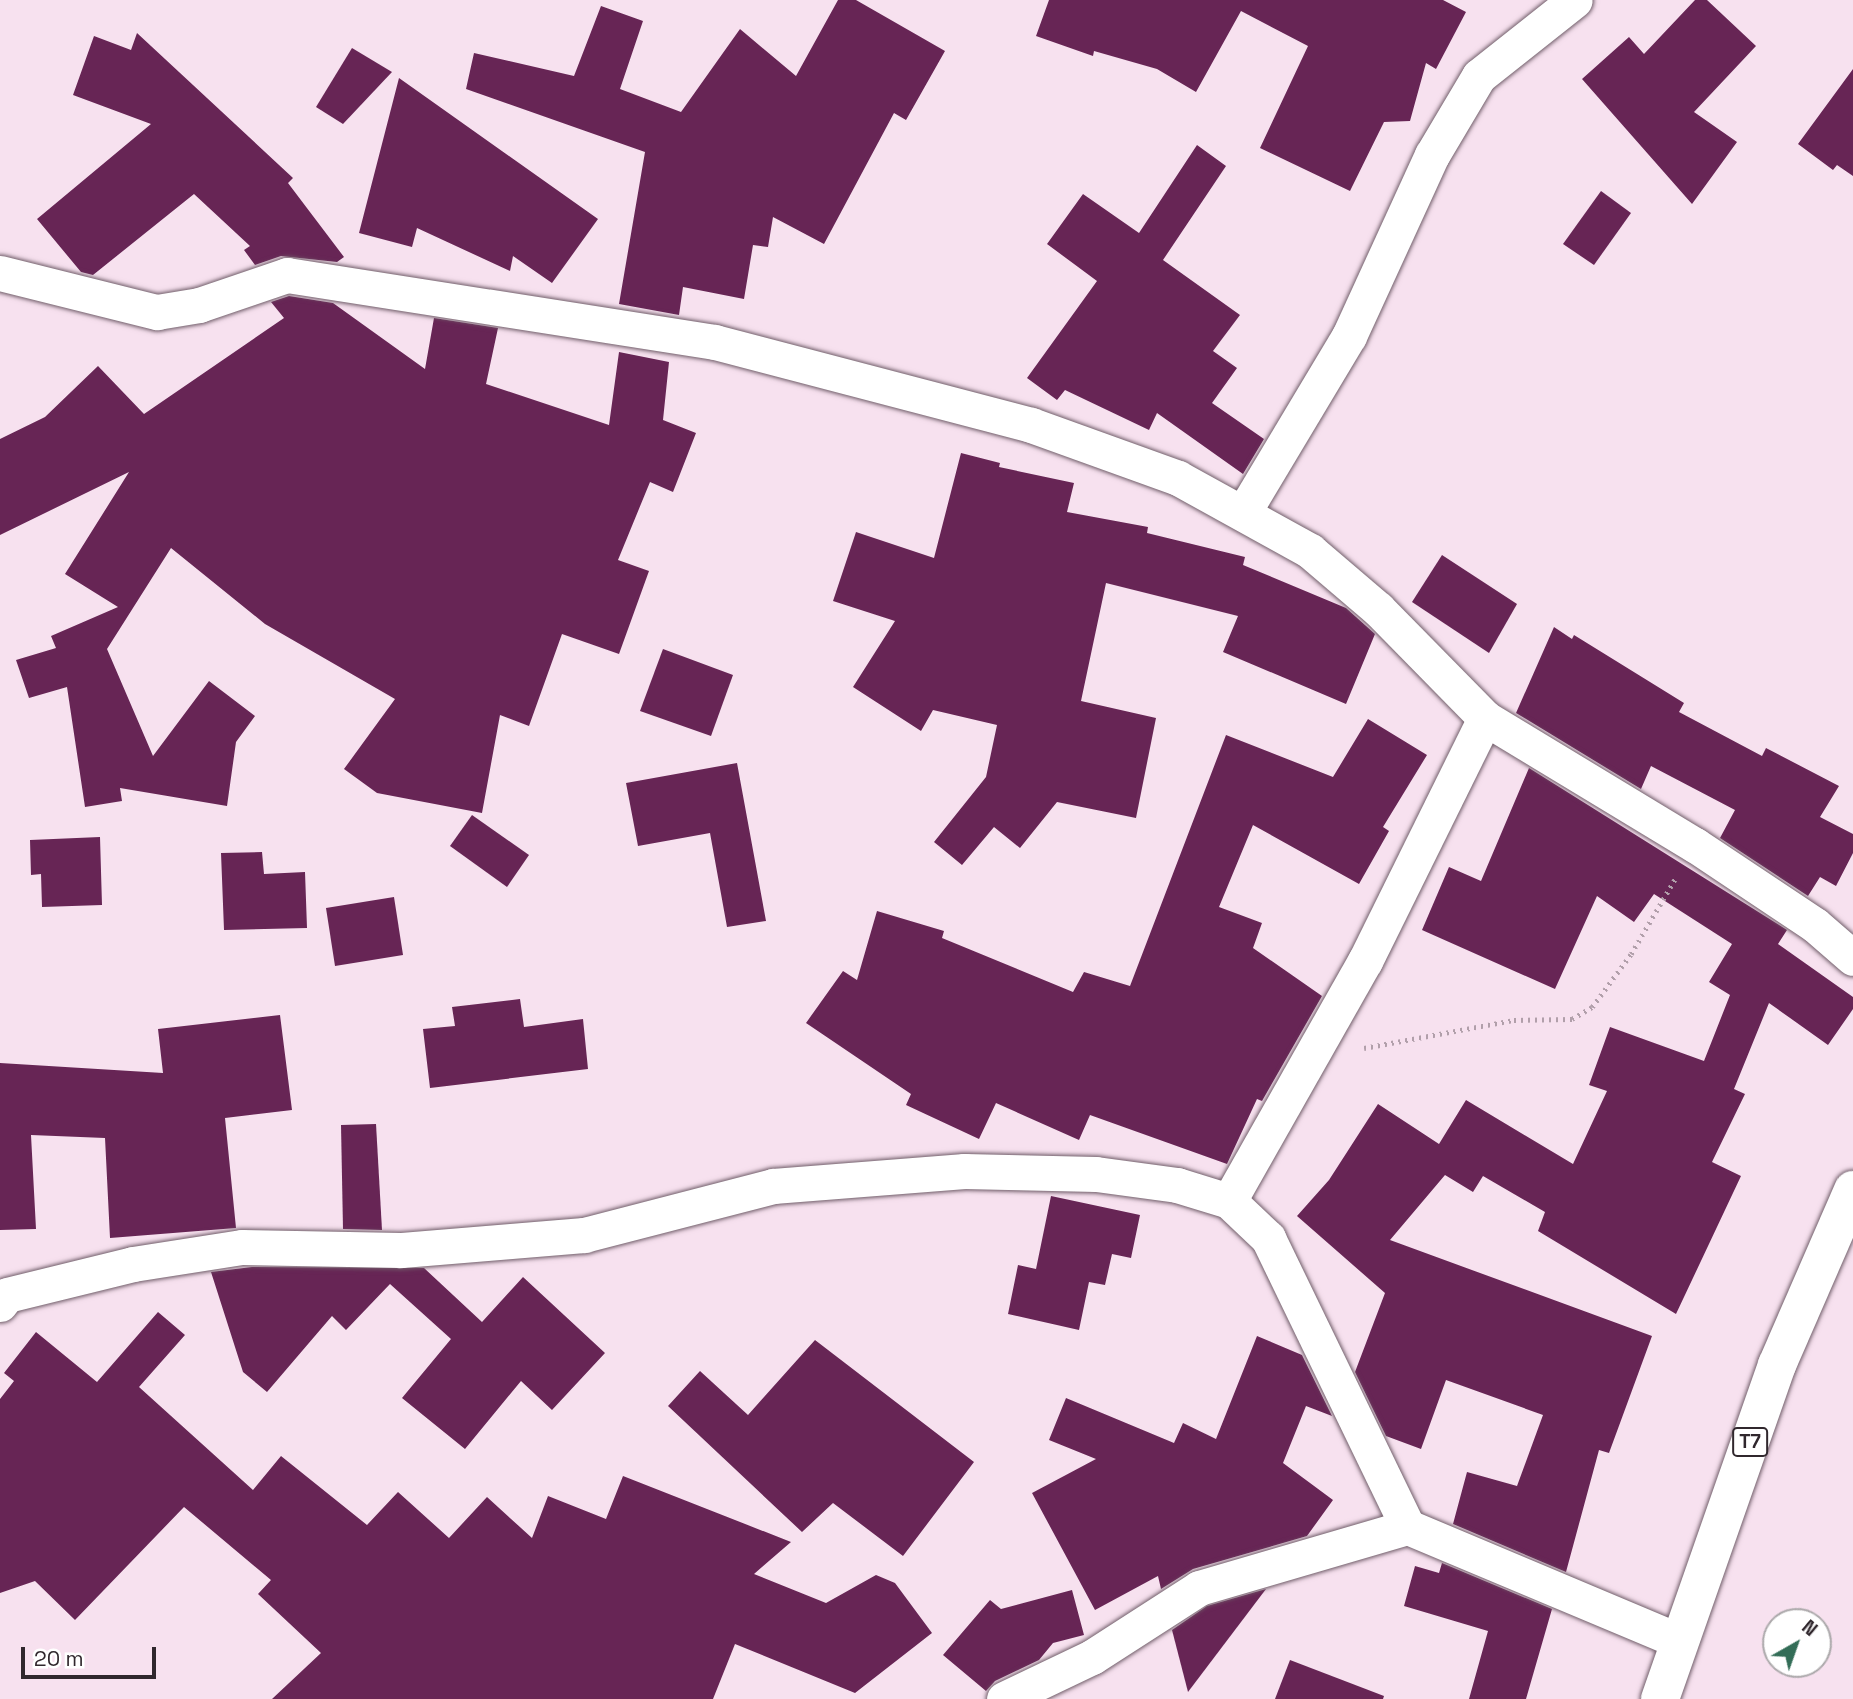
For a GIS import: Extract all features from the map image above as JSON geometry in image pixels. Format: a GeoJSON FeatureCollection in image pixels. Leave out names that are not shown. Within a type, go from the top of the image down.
{"type":"FeatureCollection","features":[{"type":"Feature","properties":{"kind":"highway","name":"T7"},"geometry":{"type":"LineString","coordinates":[[1660,1699],[1777,1365],[1853,1190]]}},
{"type":"Feature","properties":{"kind":"street"},"geometry":{"type":"LineString","coordinates":[[1243,513],[1349,336],[1433,155],[1479,76],[1575,0]]}},
{"type":"Feature","properties":{"kind":"street"},"geometry":{"type":"LineString","coordinates":[[0,273],[157,312],[200,305],[287,275],[715,342],[1031,425],[1178,478],[1320,559],[1378,609],[1485,718],[1695,845],[1815,926],[1853,958]]}},
{"type":"Feature","properties":{"kind":"street"},"geometry":{"type":"LineString","coordinates":[[1229,1201],[1366,961],[1485,718]]}},
{"type":"Feature","properties":{"kind":"street"},"geometry":{"type":"LineString","coordinates":[[2,1297],[134,1264],[242,1247],[401,1250],[584,1235],[773,1186],[964,1171],[1096,1174],[1177,1185],[1229,1201],[1268,1238],[1408,1527]]}},
{"type":"Feature","properties":{"kind":"street"},"geometry":{"type":"LineString","coordinates":[[1004,1699],[1092,1657],[1199,1588],[1408,1527],[1679,1642]]}},
{"type":"Feature","properties":{"kind":"path"},"geometry":{"type":"LineString","coordinates":[[1310,1058],[1514,1020],[1572,1019],[1592,1007],[1631,954],[1695,845]]}},
{"type":"Feature","properties":{"kind":"building"},"geometry":{"type":"Polygon","coordinates":[[[838,0],[856,0],[945,51],[906,120],[894,113],[824,244],[773,217],[768,247],[753,245],[744,299],[683,287],[679,315],[619,304],[645,152],[466,89],[474,53],[574,76],[601,6],[643,21],[620,89],[681,112],[740,29],[796,76],[838,0]]]}},
{"type":"Feature","properties":{"kind":"building"},"geometry":{"type":"Polygon","coordinates":[[[1049,0],[1443,0],[1466,12],[1436,69],[1426,63],[1410,121],[1384,122],[1350,191],[1260,148],[1308,46],[1241,11],[1196,92],[1157,69],[1094,51],[1093,56],[1036,36],[1049,0]]]}},
{"type":"Feature","properties":{"kind":"building"},"geometry":{"type":"Polygon","coordinates":[[[1695,0],[1707,0],[1756,46],[1694,112],[1737,142],[1692,204],[1582,79],[1629,37],[1644,54],[1695,0]]]}},
{"type":"Feature","properties":{"kind":"building"},"geometry":{"type":"Polygon","coordinates":[[[137,33],[293,178],[288,183],[344,257],[337,262],[281,256],[255,265],[244,250],[250,246],[194,194],[93,275],[81,272],[37,219],[151,124],[73,95],[94,36],[131,50],[137,33]]]}},
{"type":"Feature","properties":{"kind":"building"},"geometry":{"type":"Polygon","coordinates":[[[352,48],[392,72],[343,124],[316,107],[352,48]]]}},
{"type":"Feature","properties":{"kind":"building"},"geometry":{"type":"Polygon","coordinates":[[[1853,69],[1853,176],[1837,165],[1833,170],[1798,144],[1853,69]]]}},
{"type":"Feature","properties":{"kind":"building"},"geometry":{"type":"Polygon","coordinates":[[[399,78],[598,219],[552,283],[513,256],[510,271],[417,228],[412,247],[359,233],[399,78]]]}},
{"type":"Feature","properties":{"kind":"building"},"geometry":{"type":"Polygon","coordinates":[[[1197,145],[1226,166],[1163,260],[1240,315],[1213,351],[1237,368],[1212,403],[1264,439],[1243,474],[1157,413],[1149,430],[1065,390],[1057,400],[1027,378],[1097,281],[1047,244],[1083,194],[1139,233],[1197,145]]]}},
{"type":"Feature","properties":{"kind":"building"},"geometry":{"type":"Polygon","coordinates":[[[1601,191],[1631,213],[1594,265],[1563,244],[1601,191]]]}},
{"type":"Feature","properties":{"kind":"building"},"geometry":{"type":"Polygon","coordinates":[[[289,296],[333,303],[425,369],[434,318],[498,328],[486,384],[609,425],[619,352],[669,362],[663,420],[696,433],[673,492],[650,482],[618,560],[649,571],[619,654],[562,634],[529,726],[500,715],[482,813],[377,793],[344,769],[395,699],[265,624],[171,548],[107,649],[153,756],[209,681],[255,716],[236,742],[227,806],[120,788],[122,801],[85,807],[67,687],[29,698],[16,660],[56,648],[51,636],[118,607],[65,574],[129,472],[0,535],[0,439],[45,417],[98,366],[144,414],[284,318],[271,302],[289,296]]]}},
{"type":"Feature","properties":{"kind":"building"},"geometry":{"type":"Polygon","coordinates":[[[961,453],[1000,463],[999,467],[1074,483],[1067,512],[1148,527],[1147,533],[1245,557],[1243,565],[1346,608],[1375,634],[1346,704],[1223,652],[1238,616],[1106,583],[1081,701],[1156,718],[1136,818],[1057,802],[1020,848],[994,827],[962,865],[934,842],[986,777],[997,725],[933,710],[921,731],[853,687],[895,621],[833,601],[856,532],[934,558],[961,453]]]}},
{"type":"Feature","properties":{"kind":"building"},"geometry":{"type":"Polygon","coordinates":[[[1442,555],[1517,604],[1489,653],[1412,602],[1442,555]]]}},
{"type":"Feature","properties":{"kind":"building"},"geometry":{"type":"Polygon","coordinates":[[[1554,627],[1572,639],[1574,635],[1684,703],[1679,712],[1762,756],[1766,748],[1839,786],[1820,817],[1853,834],[1853,853],[1836,886],[1820,877],[1808,896],[1720,838],[1735,810],[1651,766],[1641,789],[1516,713],[1554,627]]]}},
{"type":"Feature","properties":{"kind":"building"},"geometry":{"type":"Polygon","coordinates":[[[663,649],[733,675],[711,736],[640,711],[663,649]]]}},
{"type":"Feature","properties":{"kind":"building"},"geometry":{"type":"Polygon","coordinates":[[[1368,719],[1427,755],[1383,827],[1389,831],[1359,884],[1253,825],[1219,907],[1262,923],[1253,948],[1322,996],[1262,1101],[1257,1099],[1227,1164],[1090,1115],[1079,1140],[996,1103],[979,1139],[906,1105],[911,1094],[806,1023],[843,971],[857,980],[877,911],[944,931],[942,938],[1073,992],[1084,972],[1130,986],[1226,735],[1333,777],[1368,719]]]}},
{"type":"Feature","properties":{"kind":"building"},"geometry":{"type":"Polygon","coordinates":[[[737,763],[766,921],[727,927],[710,833],[638,846],[626,783],[737,763]]]}},
{"type":"Feature","properties":{"kind":"building"},"geometry":{"type":"Polygon","coordinates":[[[1529,768],[1787,930],[1778,944],[1853,997],[1853,1009],[1828,1045],[1769,1003],[1734,1089],[1745,1094],[1712,1162],[1741,1176],[1676,1314],[1538,1231],[1545,1212],[1483,1176],[1473,1192],[1445,1175],[1390,1240],[1652,1336],[1609,1453],[1599,1450],[1566,1572],[1453,1524],[1467,1472],[1517,1486],[1543,1415],[1446,1380],[1421,1449],[1386,1436],[1355,1372],[1385,1293],[1297,1216],[1329,1180],[1378,1104],[1439,1144],[1466,1100],[1573,1164],[1607,1091],[1589,1085],[1610,1027],[1704,1061],[1730,995],[1709,982],[1732,944],[1654,894],[1634,922],[1597,896],[1555,989],[1422,930],[1449,867],[1481,881],[1529,768]]]}},
{"type":"Feature","properties":{"kind":"building"},"geometry":{"type":"Polygon","coordinates":[[[472,815],[529,855],[507,887],[450,846],[472,815]]]}},
{"type":"Feature","properties":{"kind":"building"},"geometry":{"type":"Polygon","coordinates":[[[100,837],[102,905],[42,907],[41,874],[31,875],[30,840],[100,837]]]}},
{"type":"Feature","properties":{"kind":"building"},"geometry":{"type":"Polygon","coordinates":[[[262,852],[264,874],[305,872],[307,928],[224,930],[221,853],[262,852]]]}},
{"type":"Feature","properties":{"kind":"building"},"geometry":{"type":"Polygon","coordinates":[[[394,897],[403,955],[335,966],[326,908],[394,897]]]}},
{"type":"Feature","properties":{"kind":"building"},"geometry":{"type":"Polygon","coordinates":[[[520,999],[524,1027],[583,1019],[588,1069],[430,1088],[423,1029],[455,1026],[452,1007],[520,999]]]}},
{"type":"Feature","properties":{"kind":"building"},"geometry":{"type":"Polygon","coordinates":[[[280,1015],[292,1110],[225,1118],[236,1228],[110,1238],[105,1138],[31,1135],[36,1229],[0,1230],[0,1063],[163,1073],[158,1029],[280,1015]]]}},
{"type":"Feature","properties":{"kind":"building"},"geometry":{"type":"Polygon","coordinates":[[[376,1124],[382,1230],[343,1229],[341,1125],[376,1124]]]}},
{"type":"Feature","properties":{"kind":"building"},"geometry":{"type":"Polygon","coordinates":[[[1051,1196],[1140,1215],[1131,1258],[1112,1254],[1105,1285],[1089,1282],[1079,1330],[1008,1314],[1018,1265],[1036,1269],[1051,1196]]]}},
{"type":"Feature","properties":{"kind":"building"},"geometry":{"type":"Polygon","coordinates":[[[252,1267],[424,1268],[482,1322],[523,1277],[605,1353],[552,1410],[521,1381],[465,1449],[402,1398],[451,1339],[390,1284],[346,1330],[332,1316],[267,1392],[243,1372],[211,1272],[252,1267]]]}},
{"type":"Feature","properties":{"kind":"building"},"geometry":{"type":"Polygon","coordinates":[[[158,1312],[185,1335],[139,1387],[253,1490],[281,1456],[367,1525],[398,1492],[449,1538],[487,1497],[532,1538],[548,1496],[606,1519],[623,1476],[791,1542],[754,1574],[826,1603],[876,1575],[895,1583],[932,1633],[855,1693],[735,1644],[713,1699],[272,1699],[321,1653],[258,1594],[271,1580],[184,1507],[75,1620],[35,1581],[0,1593],[0,1399],[14,1381],[4,1373],[36,1332],[97,1382],[158,1312]]]}},
{"type":"Feature","properties":{"kind":"building"},"geometry":{"type":"Polygon","coordinates":[[[1257,1336],[1302,1355],[1332,1416],[1306,1406],[1283,1463],[1333,1500],[1307,1536],[1193,1569],[1161,1589],[1158,1576],[1095,1610],[1032,1493],[1096,1459],[1049,1440],[1066,1398],[1174,1443],[1183,1423],[1216,1439],[1257,1336]]]}},
{"type":"Feature","properties":{"kind":"building"},"geometry":{"type":"Polygon","coordinates":[[[815,1340],[974,1462],[903,1556],[833,1503],[802,1532],[668,1406],[700,1371],[748,1415],[815,1340]]]}},
{"type":"Feature","properties":{"kind":"building"},"geometry":{"type":"Polygon","coordinates":[[[1442,1563],[1552,1609],[1526,1699],[1469,1699],[1488,1631],[1404,1606],[1415,1566],[1439,1573],[1442,1563]]]}},
{"type":"Feature","properties":{"kind":"building"},"geometry":{"type":"Polygon","coordinates":[[[1266,1589],[1188,1692],[1172,1630],[1207,1606],[1266,1589]]]}},
{"type":"Feature","properties":{"kind":"building"},"geometry":{"type":"Polygon","coordinates":[[[1072,1590],[1084,1635],[1053,1643],[1039,1660],[995,1681],[986,1691],[943,1655],[990,1600],[1001,1609],[1072,1590]]]}},
{"type":"Feature","properties":{"kind":"building"},"geometry":{"type":"Polygon","coordinates":[[[1290,1660],[1384,1696],[1383,1699],[1275,1699],[1290,1660]]]}}]}
